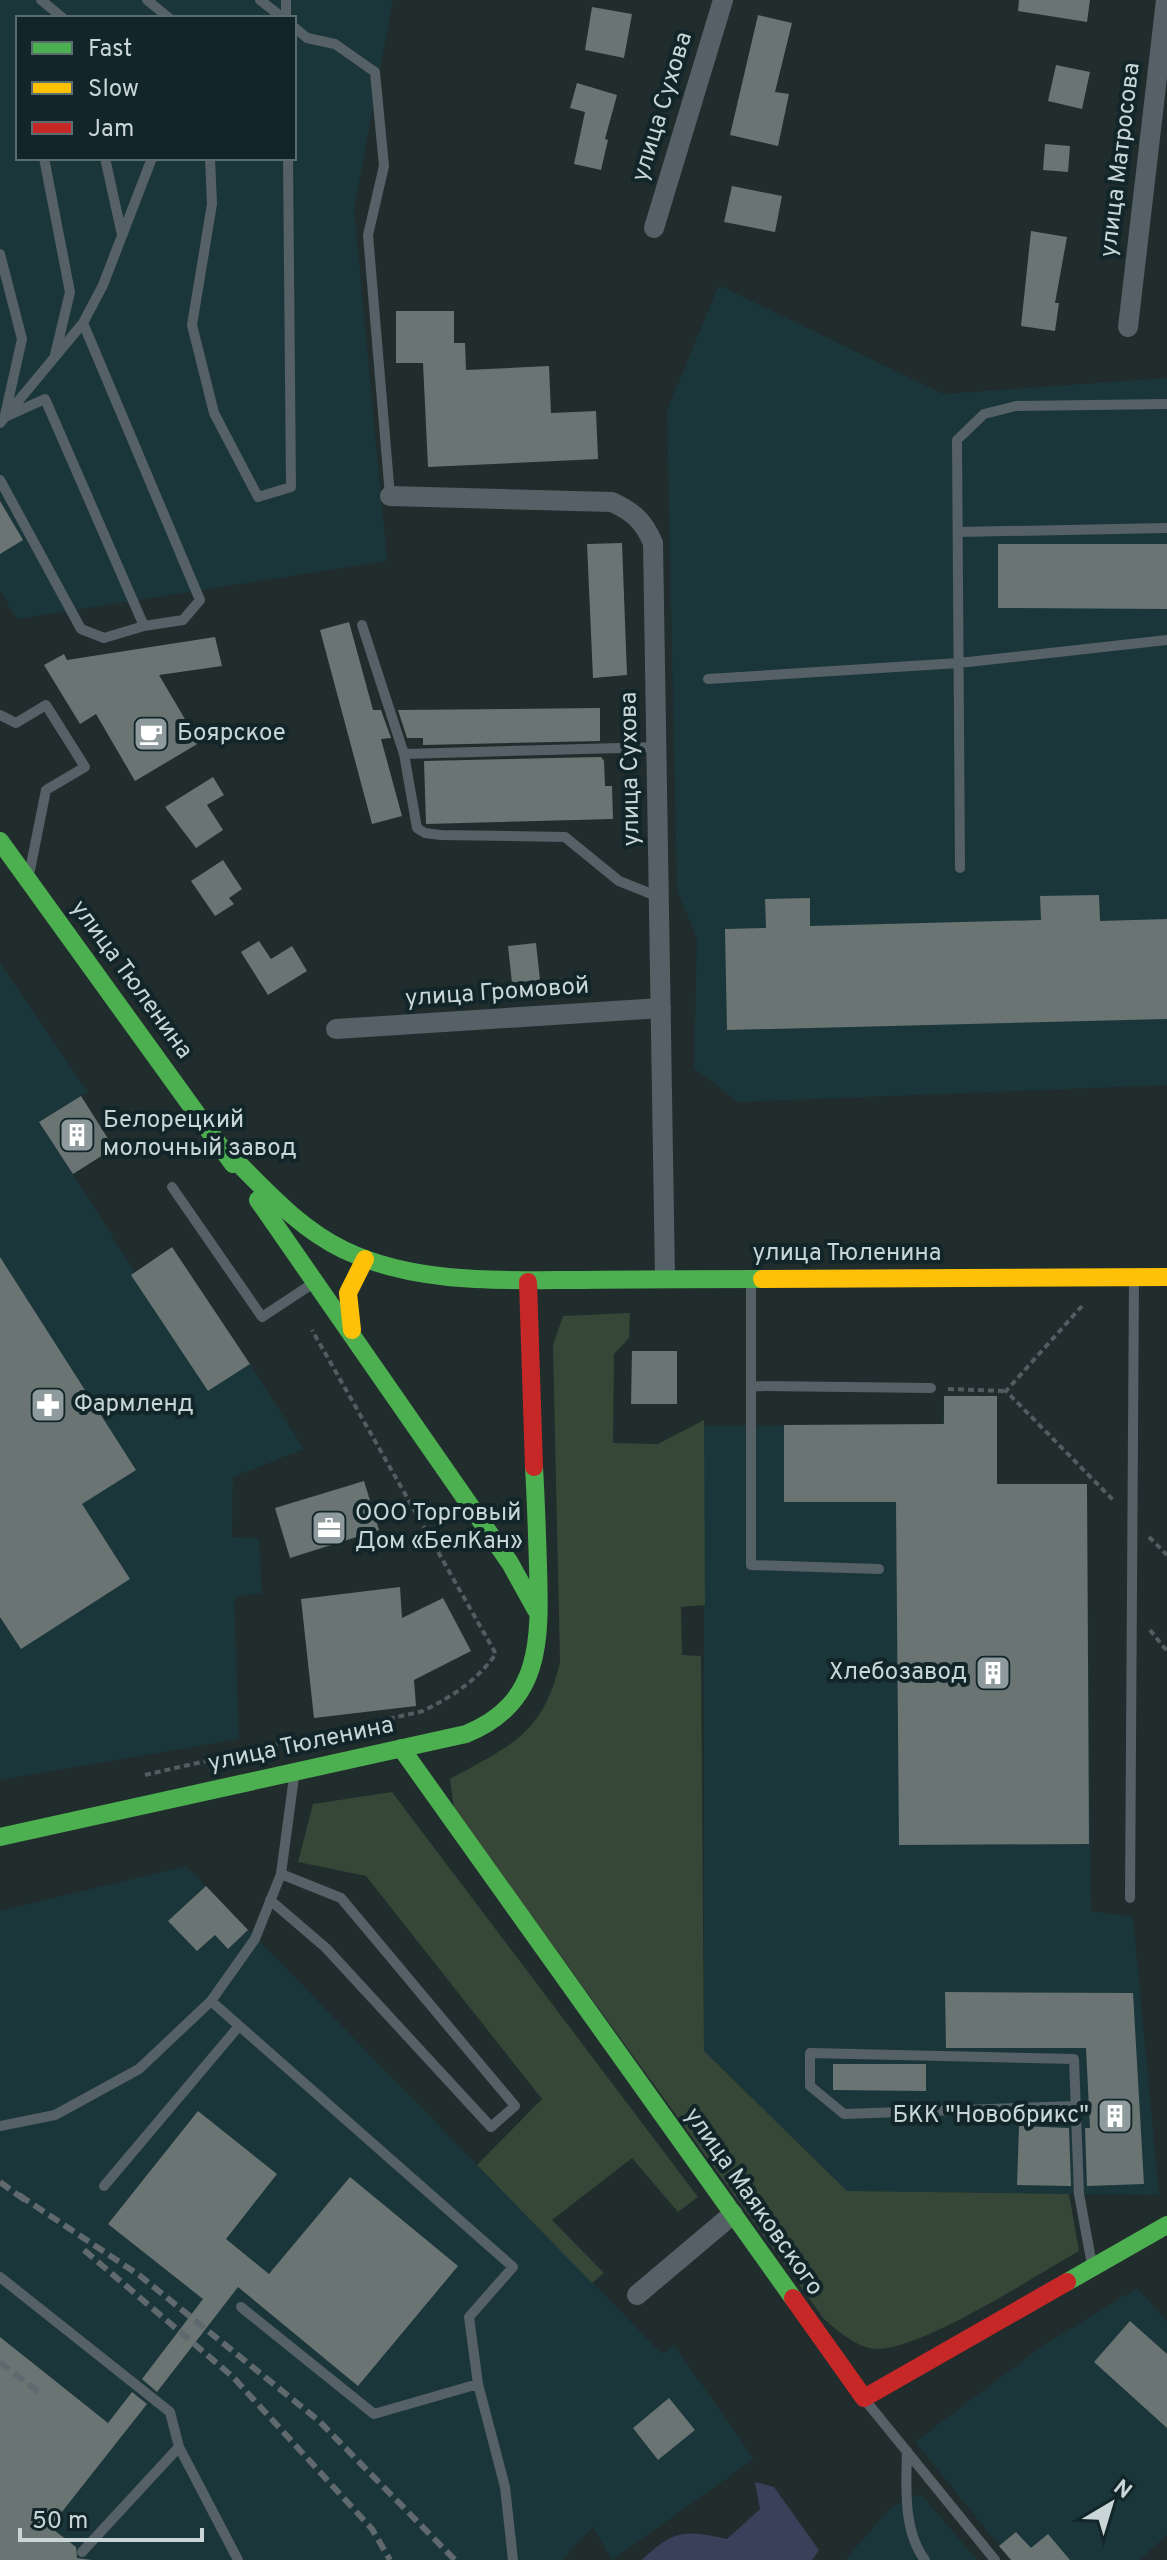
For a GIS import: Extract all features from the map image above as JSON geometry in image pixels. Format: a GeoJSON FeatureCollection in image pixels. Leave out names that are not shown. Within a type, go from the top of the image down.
{"type":"FeatureCollection","features":[{"type":"Feature","properties":{"kind":"street","name":"улица Сухова"},"geometry":{"type":"LineString","coordinates":[[654,228],[723,0]]}},
{"type":"Feature","properties":{"kind":"street","name":"улица Матросова"},"geometry":{"type":"LineString","coordinates":[[1128,327],[1166,0]]}},
{"type":"Feature","properties":{"kind":"street","name":"улица Сухова"},"geometry":{"type":"LineString","coordinates":[[390,496],[612,502],[630,510],[645,525],[653,543],[665,1278]]}},
{"type":"Feature","properties":{"kind":"street","name":"улица Тюленина"},"geometry":{"type":"LineString","coordinates":[[0,841],[223,1148],[356,1345],[510,1563],[540,1617]]}},
{"type":"Feature","properties":{"kind":"street","name":"улица Громовой"},"geometry":{"type":"LineString","coordinates":[[336,1029],[661,1008]]}},
{"type":"Feature","properties":{"kind":"street","name":"улица Тюленина"},"geometry":{"type":"LineString","coordinates":[[223,1148],[294,1217],[326,1241],[365,1259],[484,1280],[1167,1277]]}},
{"type":"Feature","properties":{"kind":"street"},"geometry":{"type":"LineString","coordinates":[[356,1345],[346,1311],[346,1287],[365,1259]]}},
{"type":"Feature","properties":{"kind":"street","name":"улица Тюленина"},"geometry":{"type":"LineString","coordinates":[[0,1837],[479,1731],[506,1711],[531,1676],[539,1646],[528,1282]]}},
{"type":"Feature","properties":{"kind":"street","name":"улица Маяковского"},"geometry":{"type":"LineString","coordinates":[[401,1748],[864,2398]]}},
{"type":"Feature","properties":{"kind":"street"},"geometry":{"type":"LineString","coordinates":[[637,2295],[733,2214]]}},
{"type":"Feature","properties":{"kind":"street"},"geometry":{"type":"LineString","coordinates":[[864,2398],[1167,2225]]}},
{"type":"Feature","properties":{"kind":"lane"},"geometry":{"type":"LineString","coordinates":[[41,0],[61,16]]}},
{"type":"Feature","properties":{"kind":"lane"},"geometry":{"type":"LineString","coordinates":[[147,0],[167,16]]}},
{"type":"Feature","properties":{"kind":"lane"},"geometry":{"type":"LineString","coordinates":[[260,0],[281,16]]}},
{"type":"Feature","properties":{"kind":"lane"},"geometry":{"type":"LineString","coordinates":[[296,29],[307,38],[335,44],[375,72],[384,166],[368,235],[390,496]]}},
{"type":"Feature","properties":{"kind":"lane"},"geometry":{"type":"LineString","coordinates":[[44,160],[70,292],[54,357]]}},
{"type":"Feature","properties":{"kind":"lane"},"geometry":{"type":"LineString","coordinates":[[105,160],[122,237]]}},
{"type":"Feature","properties":{"kind":"lane"},"geometry":{"type":"LineString","coordinates":[[2,420],[83,323],[103,285],[151,160]]}},
{"type":"Feature","properties":{"kind":"lane"},"geometry":{"type":"LineString","coordinates":[[210,160],[212,204],[192,325],[214,413],[258,497],[291,487],[288,160]]}},
{"type":"Feature","properties":{"kind":"lane"},"geometry":{"type":"LineString","coordinates":[[0,254],[22,339],[2,420]]}},
{"type":"Feature","properties":{"kind":"lane"},"geometry":{"type":"LineString","coordinates":[[0,480],[81,629],[104,638],[144,626],[183,620],[200,600],[83,323]]}},
{"type":"Feature","properties":{"kind":"lane"},"geometry":{"type":"LineString","coordinates":[[2,420],[45,399],[144,626]]}},
{"type":"Feature","properties":{"kind":"lane"},"geometry":{"type":"LineString","coordinates":[[960,868],[957,440],[984,414],[1016,406],[1167,404]]}},
{"type":"Feature","properties":{"kind":"lane"},"geometry":{"type":"LineString","coordinates":[[958,532],[1167,528]]}},
{"type":"Feature","properties":{"kind":"lane"},"geometry":{"type":"LineString","coordinates":[[362,625],[404,754],[417,828],[425,833],[565,837],[619,881],[659,897]]}},
{"type":"Feature","properties":{"kind":"lane"},"geometry":{"type":"LineString","coordinates":[[708,679],[959,663],[1167,640]]}},
{"type":"Feature","properties":{"kind":"lane"},"geometry":{"type":"LineString","coordinates":[[0,715],[16,723],[46,705],[85,767],[46,790],[28,879]]}},
{"type":"Feature","properties":{"kind":"lane"},"geometry":{"type":"LineString","coordinates":[[404,754],[657,747]]}},
{"type":"Feature","properties":{"kind":"lane"},"geometry":{"type":"LineString","coordinates":[[172,1187],[262,1317],[314,1283]]}},
{"type":"Feature","properties":{"kind":"lane"},"geometry":{"type":"LineString","coordinates":[[1130,1898],[1134,1277]]}},
{"type":"Feature","properties":{"kind":"lane"},"geometry":{"type":"LineString","coordinates":[[751,1278],[751,1565],[879,1569]]}},
{"type":"Feature","properties":{"kind":"lane"},"geometry":{"type":"LineString","coordinates":[[751,1386],[931,1388]]}},
{"type":"Feature","properties":{"kind":"lane"},"geometry":{"type":"LineString","coordinates":[[0,2126],[55,2115],[139,2069],[211,2001],[255,1939],[281,1874],[295,1771]]}},
{"type":"Feature","properties":{"kind":"lane"},"geometry":{"type":"LineString","coordinates":[[270,1900],[326,1948],[491,2127],[515,2106],[341,1898],[281,1874]]}},
{"type":"Feature","properties":{"kind":"lane"},"geometry":{"type":"LineString","coordinates":[[211,2001],[513,2267],[469,2317],[478,2384],[505,2487],[513,2560]]}},
{"type":"Feature","properties":{"kind":"lane"},"geometry":{"type":"LineString","coordinates":[[104,2186],[239,2026]]}},
{"type":"Feature","properties":{"kind":"lane"},"geometry":{"type":"LineString","coordinates":[[1075,2106],[844,2114],[810,2086],[810,2053],[1074,2059],[1079,2194],[1092,2267]]}},
{"type":"Feature","properties":{"kind":"lane"},"geometry":{"type":"LineString","coordinates":[[0,2277],[170,2412],[179,2447],[238,2560]]}},
{"type":"Feature","properties":{"kind":"lane"},"geometry":{"type":"LineString","coordinates":[[241,2307],[374,2414],[478,2384]]}},
{"type":"Feature","properties":{"kind":"lane"},"geometry":{"type":"LineString","coordinates":[[864,2398],[995,2560]]}},
{"type":"Feature","properties":{"kind":"lane"},"geometry":{"type":"LineString","coordinates":[[82,2552],[179,2447]]}},
{"type":"Feature","properties":{"kind":"lane"},"geometry":{"type":"LineString","coordinates":[[907,2451],[906,2500],[919,2558]]}},
{"type":"Feature","properties":{"kind":"path"},"geometry":{"type":"LineString","coordinates":[[132,1778],[423,1711],[467,1686],[496,1654],[294,1296]]}},
{"type":"Feature","properties":{"kind":"path"},"geometry":{"type":"LineString","coordinates":[[1006,1391],[1082,1306]]}},
{"type":"Feature","properties":{"kind":"path"},"geometry":{"type":"LineString","coordinates":[[931,1388],[1006,1391],[1167,1555]]}},
{"type":"Feature","properties":{"kind":"shaded area"},"geometry":{"type":"Polygon","coordinates":[[[0,0],[393,0],[354,209],[387,561],[17,619],[0,591],[0,0]]]}},
{"type":"Feature","properties":{"kind":"shaded area"},"geometry":{"type":"Polygon","coordinates":[[[719,285],[943,394],[1167,378],[1167,1085],[738,1102],[694,1068],[697,939],[677,890],[667,410],[719,285]]]}},
{"type":"Feature","properties":{"kind":"shaded area"},"geometry":{"type":"Polygon","coordinates":[[[0,963],[88,1092],[81,1096],[114,1148],[73,1174],[135,1272],[131,1275],[208,1391],[250,1364],[304,1449],[233,1477],[232,1537],[259,1538],[262,1593],[234,1597],[239,1739],[0,1780],[0,963]]]}},
{"type":"Feature","properties":{"kind":"shaded area"},"geometry":{"type":"Polygon","coordinates":[[[944,1396],[997,1396],[997,1484],[1087,1484],[1091,1911],[1133,1917],[1159,2195],[847,2191],[704,2051],[704,1426],[943,1424],[944,1396]]]}},
{"type":"Feature","properties":{"kind":"shaded area"},"geometry":{"type":"Polygon","coordinates":[[[186,1866],[662,2354],[674,2345],[754,2459],[612,2560],[593,2527],[562,2560],[0,2560],[0,1911],[186,1866]]]}},
{"type":"Feature","properties":{"kind":"shaded area"},"geometry":{"type":"Polygon","coordinates":[[[1137,2288],[1167,2321],[1167,2534],[1140,2560],[1011,2560],[915,2442],[1041,2347],[1137,2288]]]}},
{"type":"Feature","properties":{"kind":"shaded area"},"geometry":{"type":"Polygon","coordinates":[[[755,2482],[774,2487],[819,2550],[812,2560],[642,2560],[663,2542],[681,2534],[727,2539],[760,2509],[755,2482]]]}},
{"type":"Feature","properties":{"kind":"shaded area"},"geometry":{"type":"Polygon","coordinates":[[[921,2494],[977,2560],[845,2560],[891,2507],[921,2494]]]}},
{"type":"Feature","properties":{"kind":"green space"},"geometry":{"type":"Polygon","coordinates":[[[630,1313],[629,1338],[614,1354],[613,1443],[658,1444],[704,1420],[705,1605],[681,1607],[682,1655],[701,1656],[704,2051],[847,2191],[1069,2194],[1079,2251],[979,2309],[898,2346],[878,2349],[863,2346],[824,2319],[454,1809],[450,1779],[491,1757],[522,1735],[544,1706],[560,1662],[553,1345],[563,1316],[630,1313]]]}},
{"type":"Feature","properties":{"kind":"green space"},"geometry":{"type":"Polygon","coordinates":[[[392,1792],[698,2197],[678,2212],[632,2158],[552,2220],[604,2273],[592,2283],[477,2165],[542,2099],[366,1876],[298,1862],[313,1804],[392,1792]]]}},
{"type":"Feature","properties":{"kind":"building"},"geometry":{"type":"Polygon","coordinates":[[[1019,0],[1090,0],[1087,22],[1018,11],[1019,0]]]}},
{"type":"Feature","properties":{"kind":"building"},"geometry":{"type":"Polygon","coordinates":[[[592,7],[632,14],[624,58],[585,50],[592,7]]]}},
{"type":"Feature","properties":{"kind":"building"},"geometry":{"type":"Polygon","coordinates":[[[758,15],[792,23],[775,92],[789,94],[778,146],[730,135],[758,15]]]}},
{"type":"Feature","properties":{"kind":"building"},"geometry":{"type":"Polygon","coordinates":[[[1056,65],[1090,72],[1082,109],[1048,101],[1056,65]]]}},
{"type":"Feature","properties":{"kind":"building"},"geometry":{"type":"Polygon","coordinates":[[[577,83],[617,95],[605,139],[608,140],[601,170],[574,164],[585,112],[570,108],[577,83]]]}},
{"type":"Feature","properties":{"kind":"building"},"geometry":{"type":"Polygon","coordinates":[[[1045,144],[1070,146],[1068,172],[1043,170],[1045,144]]]}},
{"type":"Feature","properties":{"kind":"building"},"geometry":{"type":"Polygon","coordinates":[[[732,186],[782,196],[775,232],[724,222],[732,186]]]}},
{"type":"Feature","properties":{"kind":"building"},"geometry":{"type":"Polygon","coordinates":[[[1031,231],[1067,237],[1055,303],[1059,303],[1055,331],[1021,326],[1031,231]]]}},
{"type":"Feature","properties":{"kind":"building"},"geometry":{"type":"Polygon","coordinates":[[[396,311],[454,311],[454,343],[465,343],[466,370],[549,366],[551,413],[596,411],[598,459],[428,467],[423,363],[396,363],[396,311]]]}},
{"type":"Feature","properties":{"kind":"building"},"geometry":{"type":"Polygon","coordinates":[[[0,501],[23,540],[0,554],[0,501]]]}},
{"type":"Feature","properties":{"kind":"building"},"geometry":{"type":"Polygon","coordinates":[[[622,543],[627,675],[593,678],[587,544],[622,543]]]}},
{"type":"Feature","properties":{"kind":"building"},"geometry":{"type":"Polygon","coordinates":[[[998,544],[1167,544],[1167,609],[998,608],[998,544]]]}},
{"type":"Feature","properties":{"kind":"building"},"geometry":{"type":"Polygon","coordinates":[[[349,622],[373,710],[381,710],[391,738],[381,739],[402,816],[372,824],[320,630],[349,622]]]}},
{"type":"Feature","properties":{"kind":"building"},"geometry":{"type":"Polygon","coordinates":[[[215,637],[222,666],[159,675],[199,743],[135,781],[96,714],[80,724],[44,665],[64,654],[67,660],[215,637]]]}},
{"type":"Feature","properties":{"kind":"building"},"geometry":{"type":"Polygon","coordinates":[[[600,708],[600,741],[423,745],[423,738],[407,738],[398,710],[600,708]]]}},
{"type":"Feature","properties":{"kind":"building"},"geometry":{"type":"Polygon","coordinates":[[[601,757],[604,761],[605,786],[612,786],[613,819],[426,824],[424,761],[601,757]]]}},
{"type":"Feature","properties":{"kind":"building"},"geometry":{"type":"Polygon","coordinates":[[[213,777],[224,795],[207,805],[223,830],[196,848],[165,807],[213,777]]]}},
{"type":"Feature","properties":{"kind":"building"},"geometry":{"type":"Polygon","coordinates":[[[223,860],[242,889],[229,898],[234,904],[215,916],[191,881],[223,860]]]}},
{"type":"Feature","properties":{"kind":"building"},"geometry":{"type":"Polygon","coordinates":[[[1099,895],[1100,921],[1167,919],[1167,1019],[727,1030],[725,929],[766,928],[765,899],[810,898],[810,926],[1041,920],[1040,896],[1099,895]]]}},
{"type":"Feature","properties":{"kind":"building"},"geometry":{"type":"Polygon","coordinates":[[[259,941],[271,959],[292,946],[307,971],[268,995],[241,952],[259,941]]]}},
{"type":"Feature","properties":{"kind":"building"},"geometry":{"type":"Polygon","coordinates":[[[536,943],[540,980],[512,983],[508,946],[536,943]]]}},
{"type":"Feature","properties":{"kind":"building","name":"Белорецкий молочный завод"},"geometry":{"type":"Polygon","coordinates":[[[81,1096],[114,1148],[73,1174],[39,1122],[81,1096]]]}},
{"type":"Feature","properties":{"kind":"building"},"geometry":{"type":"Polygon","coordinates":[[[172,1247],[250,1364],[208,1391],[131,1275],[172,1247]]]}},
{"type":"Feature","properties":{"kind":"building"},"geometry":{"type":"Polygon","coordinates":[[[0,1257],[136,1470],[82,1504],[130,1579],[21,1649],[0,1617],[0,1257]]]}},
{"type":"Feature","properties":{"kind":"building"},"geometry":{"type":"Polygon","coordinates":[[[632,1351],[677,1351],[677,1404],[631,1404],[632,1351]]]}},
{"type":"Feature","properties":{"kind":"building","name":"Хлебозавод"},"geometry":{"type":"Polygon","coordinates":[[[944,1396],[997,1396],[997,1484],[1087,1484],[1089,1844],[899,1845],[896,1502],[784,1502],[784,1425],[944,1424],[944,1396]]]}},
{"type":"Feature","properties":{"kind":"building"},"geometry":{"type":"Polygon","coordinates":[[[364,1481],[379,1530],[290,1558],[275,1508],[364,1481]]]}},
{"type":"Feature","properties":{"kind":"building"},"geometry":{"type":"Polygon","coordinates":[[[400,1587],[402,1618],[443,1598],[471,1651],[414,1680],[416,1706],[314,1718],[301,1599],[400,1587]]]}},
{"type":"Feature","properties":{"kind":"building"},"geometry":{"type":"Polygon","coordinates":[[[206,1886],[248,1930],[228,1949],[215,1935],[197,1951],[168,1921],[206,1886]]]}},
{"type":"Feature","properties":{"kind":"building","name":"БКК \"Новобрикс\""},"geometry":{"type":"Polygon","coordinates":[[[945,1992],[1133,1993],[1144,2184],[1087,2186],[1085,2128],[1090,2128],[1086,2048],[946,2048],[945,1992]]]}},
{"type":"Feature","properties":{"kind":"building"},"geometry":{"type":"Polygon","coordinates":[[[833,2064],[926,2064],[926,2091],[833,2090],[833,2064]]]}},
{"type":"Feature","properties":{"kind":"building"},"geometry":{"type":"Polygon","coordinates":[[[198,2111],[277,2174],[226,2239],[269,2274],[350,2177],[458,2266],[358,2386],[238,2287],[157,2392],[142,2379],[203,2299],[108,2224],[198,2111]]]}},
{"type":"Feature","properties":{"kind":"building","name":"БКК \"Новобрикс\""},"geometry":{"type":"Polygon","coordinates":[[[1019,2126],[1069,2128],[1071,2186],[1017,2185],[1019,2126]]]}},
{"type":"Feature","properties":{"kind":"building"},"geometry":{"type":"Polygon","coordinates":[[[1130,2321],[1167,2354],[1167,2428],[1094,2362],[1130,2321]]]}},
{"type":"Feature","properties":{"kind":"building"},"geometry":{"type":"Polygon","coordinates":[[[0,2337],[108,2423],[132,2392],[147,2404],[50,2527],[76,2547],[77,2558],[92,2560],[0,2560],[0,2337]]]}},
{"type":"Feature","properties":{"kind":"building"},"geometry":{"type":"Polygon","coordinates":[[[669,2398],[695,2430],[658,2460],[633,2428],[669,2398]]]}},
{"type":"Feature","properties":{"kind":"building"},"geometry":{"type":"Polygon","coordinates":[[[1016,2532],[1031,2548],[1048,2534],[1070,2560],[1011,2560],[999,2546],[1016,2532]]]}},
{"type":"Feature","properties":{"kind":"railway"},"geometry":{"type":"LineString","coordinates":[[0,2182],[26,2201]]}},
{"type":"Feature","properties":{"kind":"railway"},"geometry":{"type":"LineString","coordinates":[[19,2195],[139,2275],[318,2420],[455,2560]]}},
{"type":"Feature","properties":{"kind":"railway"},"geometry":{"type":"LineString","coordinates":[[84,2250],[233,2377],[372,2529],[390,2560]]}},
{"type":"Feature","properties":{"kind":"railway"},"geometry":{"type":"LineString","coordinates":[[0,2362],[40,2393]]}},
{"type":"Feature","properties":{"kind":"traffic: fast"},"geometry":{"type":"LineString","coordinates":[[0,841],[233,1164]]}},
{"type":"Feature","properties":{"kind":"traffic: fast"},"geometry":{"type":"LineString","coordinates":[[223,1148],[279,1204],[310,1229],[344,1250],[401,1269],[493,1280],[762,1279]]}},
{"type":"Feature","properties":{"kind":"traffic: fast"},"geometry":{"type":"LineString","coordinates":[[258,1200],[510,1563],[536,1610]]}},
{"type":"Feature","properties":{"kind":"traffic: fast"},"geometry":{"type":"LineString","coordinates":[[0,1837],[466,1734],[491,1721],[510,1705],[523,1686],[532,1665],[536,1643],[539,1593],[534,1467]]}},
{"type":"Feature","properties":{"kind":"traffic: fast"},"geometry":{"type":"LineString","coordinates":[[401,1748],[793,2298]]}},
{"type":"Feature","properties":{"kind":"traffic: fast"},"geometry":{"type":"LineString","coordinates":[[1067,2282],[1167,2225]]}},
{"type":"Feature","properties":{"kind":"traffic: slow"},"geometry":{"type":"LineString","coordinates":[[352,1330],[348,1293],[365,1259]]}},
{"type":"Feature","properties":{"kind":"traffic: slow"},"geometry":{"type":"LineString","coordinates":[[762,1279],[1167,1277]]}},
{"type":"Feature","properties":{"kind":"traffic: jam"},"geometry":{"type":"LineString","coordinates":[[528,1282],[534,1467]]}},
{"type":"Feature","properties":{"kind":"traffic: jam"},"geometry":{"type":"LineString","coordinates":[[793,2298],[864,2398],[1067,2282]]}},
{"type":"Feature","properties":{"kind":"place","name":"Боярское"},"geometry":{"type":"Point","coordinates":[151,734]}},
{"type":"Feature","properties":{"kind":"place","name":"Белорецкий молочный завод"},"geometry":{"type":"Point","coordinates":[77,1135]}},
{"type":"Feature","properties":{"kind":"place","name":"Фармленд"},"geometry":{"type":"Point","coordinates":[48,1405]}},
{"type":"Feature","properties":{"kind":"place","name":"ООО Торговый Дом «БелКан»"},"geometry":{"type":"Point","coordinates":[329,1528]}},
{"type":"Feature","properties":{"kind":"place","name":"Хлебозавод"},"geometry":{"type":"Point","coordinates":[993,1673]}},
{"type":"Feature","properties":{"kind":"place","name":"БКК \"Новобрикс\""},"geometry":{"type":"Point","coordinates":[1115,2116]}}]}
